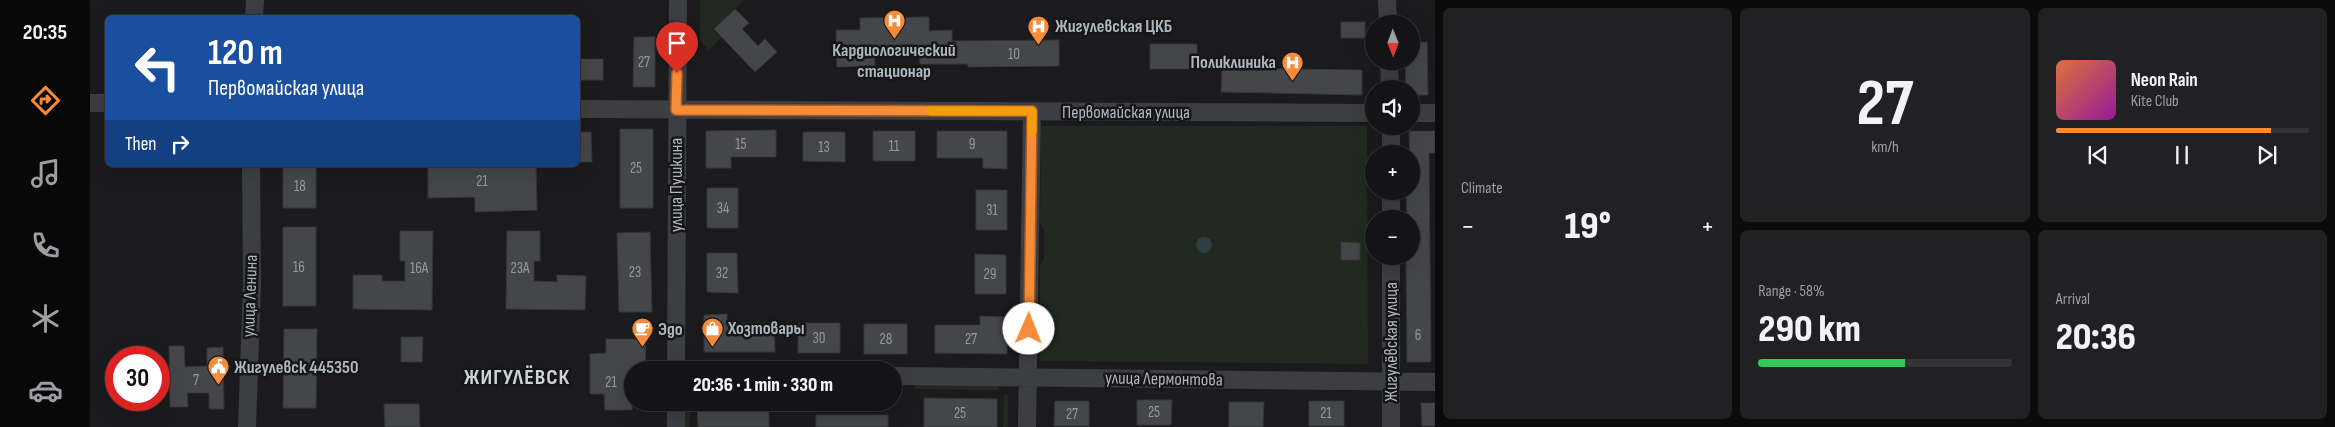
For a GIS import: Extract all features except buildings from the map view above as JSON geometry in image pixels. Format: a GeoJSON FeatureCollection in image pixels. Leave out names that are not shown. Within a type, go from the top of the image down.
{"type":"FeatureCollection","features":[{"type":"Feature","properties":{"kind":"street"},"geometry":{"type":"LineString","coordinates":[[254,15],[255,0]]}},
{"type":"Feature","properties":{"kind":"street","name":"улица Пушкина"},"geometry":{"type":"LineString","coordinates":[[676,361],[678,0]]}},
{"type":"Feature","properties":{"kind":"street"},"geometry":{"type":"LineString","coordinates":[[1387,0],[1388,15]]}},
{"type":"Feature","properties":{"kind":"street"},"geometry":{"type":"LineString","coordinates":[[90,103],[105,103]]}},
{"type":"Feature","properties":{"kind":"street","name":"Первомайская улица"},"geometry":{"type":"LineString","coordinates":[[580,109],[1365,113]]}},
{"type":"Feature","properties":{"kind":"street"},"geometry":{"type":"LineString","coordinates":[[1028,427],[1032,111]]}},
{"type":"Feature","properties":{"kind":"street"},"geometry":{"type":"LineString","coordinates":[[1420,113],[1435,113]]}},
{"type":"Feature","properties":{"kind":"street","name":"улица Ленина"},"geometry":{"type":"LineString","coordinates":[[247,427],[252,284],[252,167]]}},
{"type":"Feature","properties":{"kind":"street","name":"Жигулёвская улица"},"geometry":{"type":"LineString","coordinates":[[1391,265],[1391,427]]}},
{"type":"Feature","properties":{"kind":"street","name":"улица Лермонтова"},"geometry":{"type":"LineString","coordinates":[[902,376],[1435,382]]}},
{"type":"Feature","properties":{"kind":"street"},"geometry":{"type":"LineString","coordinates":[[676,411],[676,427]]}},
{"type":"Feature","properties":{"kind":"shaded area"},"geometry":{"type":"Polygon","coordinates":[[[700,0],[744,0],[714,29],[722,37],[709,50],[700,41],[700,0]]]}},
{"type":"Feature","properties":{"kind":"shaded area"},"geometry":{"type":"Polygon","coordinates":[[[1041,126],[1365,126],[1365,135],[1367,135],[1367,145],[1365,145],[1365,200],[1367,200],[1367,210],[1365,210],[1365,265],[1368,265],[1368,364],[1040,361],[1040,265],[1044,260],[1044,229],[1040,223],[1041,126]]]}},
{"type":"Feature","properties":{"kind":"shaded area"},"geometry":{"type":"Polygon","coordinates":[[[1201,237],[1207,237],[1212,242],[1210,251],[1201,253],[1196,248],[1196,242],[1201,237]]]}},
{"type":"Feature","properties":{"kind":"shaded area"},"geometry":{"type":"Polygon","coordinates":[[[915,382],[999,382],[999,390],[915,389],[915,382]]]}},
{"type":"Feature","properties":{"kind":"shaded area"},"geometry":{"type":"Polygon","coordinates":[[[1004,394],[1008,394],[1008,427],[1003,427],[1004,394]]]}},
{"type":"Feature","properties":{"kind":"shaded area"},"geometry":{"type":"Polygon","coordinates":[[[681,411],[691,411],[690,427],[681,427],[681,411]]]}},
{"type":"Feature","properties":{"kind":"slow traffic"},"geometry":{"type":"LineString","coordinates":[[931,111],[1032,111],[1032,132]]}},
{"type":"Feature","properties":{"kind":"place","name":"Кардиологический стационар"},"geometry":{"type":"Point","coordinates":[894,39]}},
{"type":"Feature","properties":{"kind":"place","name":"Жигулевская ЦКБ"},"geometry":{"type":"Point","coordinates":[1039,45]}},
{"type":"Feature","properties":{"kind":"place","name":"Поликлиника"},"geometry":{"type":"Point","coordinates":[1292,81]}},
{"type":"Feature","properties":{"kind":"place","name":"Хозтовары"},"geometry":{"type":"Point","coordinates":[712,347]}},
{"type":"Feature","properties":{"kind":"place","name":"Эдо"},"geometry":{"type":"Point","coordinates":[642,348]}},
{"type":"Feature","properties":{"kind":"place","name":"Жигулевск 445350"},"geometry":{"type":"Point","coordinates":[218,386]}},
{"type":"Feature","properties":{"kind":"district","name":"ЖИГУЛЁВСК"},"geometry":{"type":"Point","coordinates":[517,377]}},
{"type":"Feature","properties":{"kind":"route"},"geometry":{"type":"LineString","coordinates":[[677,73],[676,110],[1032,111],[1029,329]]}}]}
